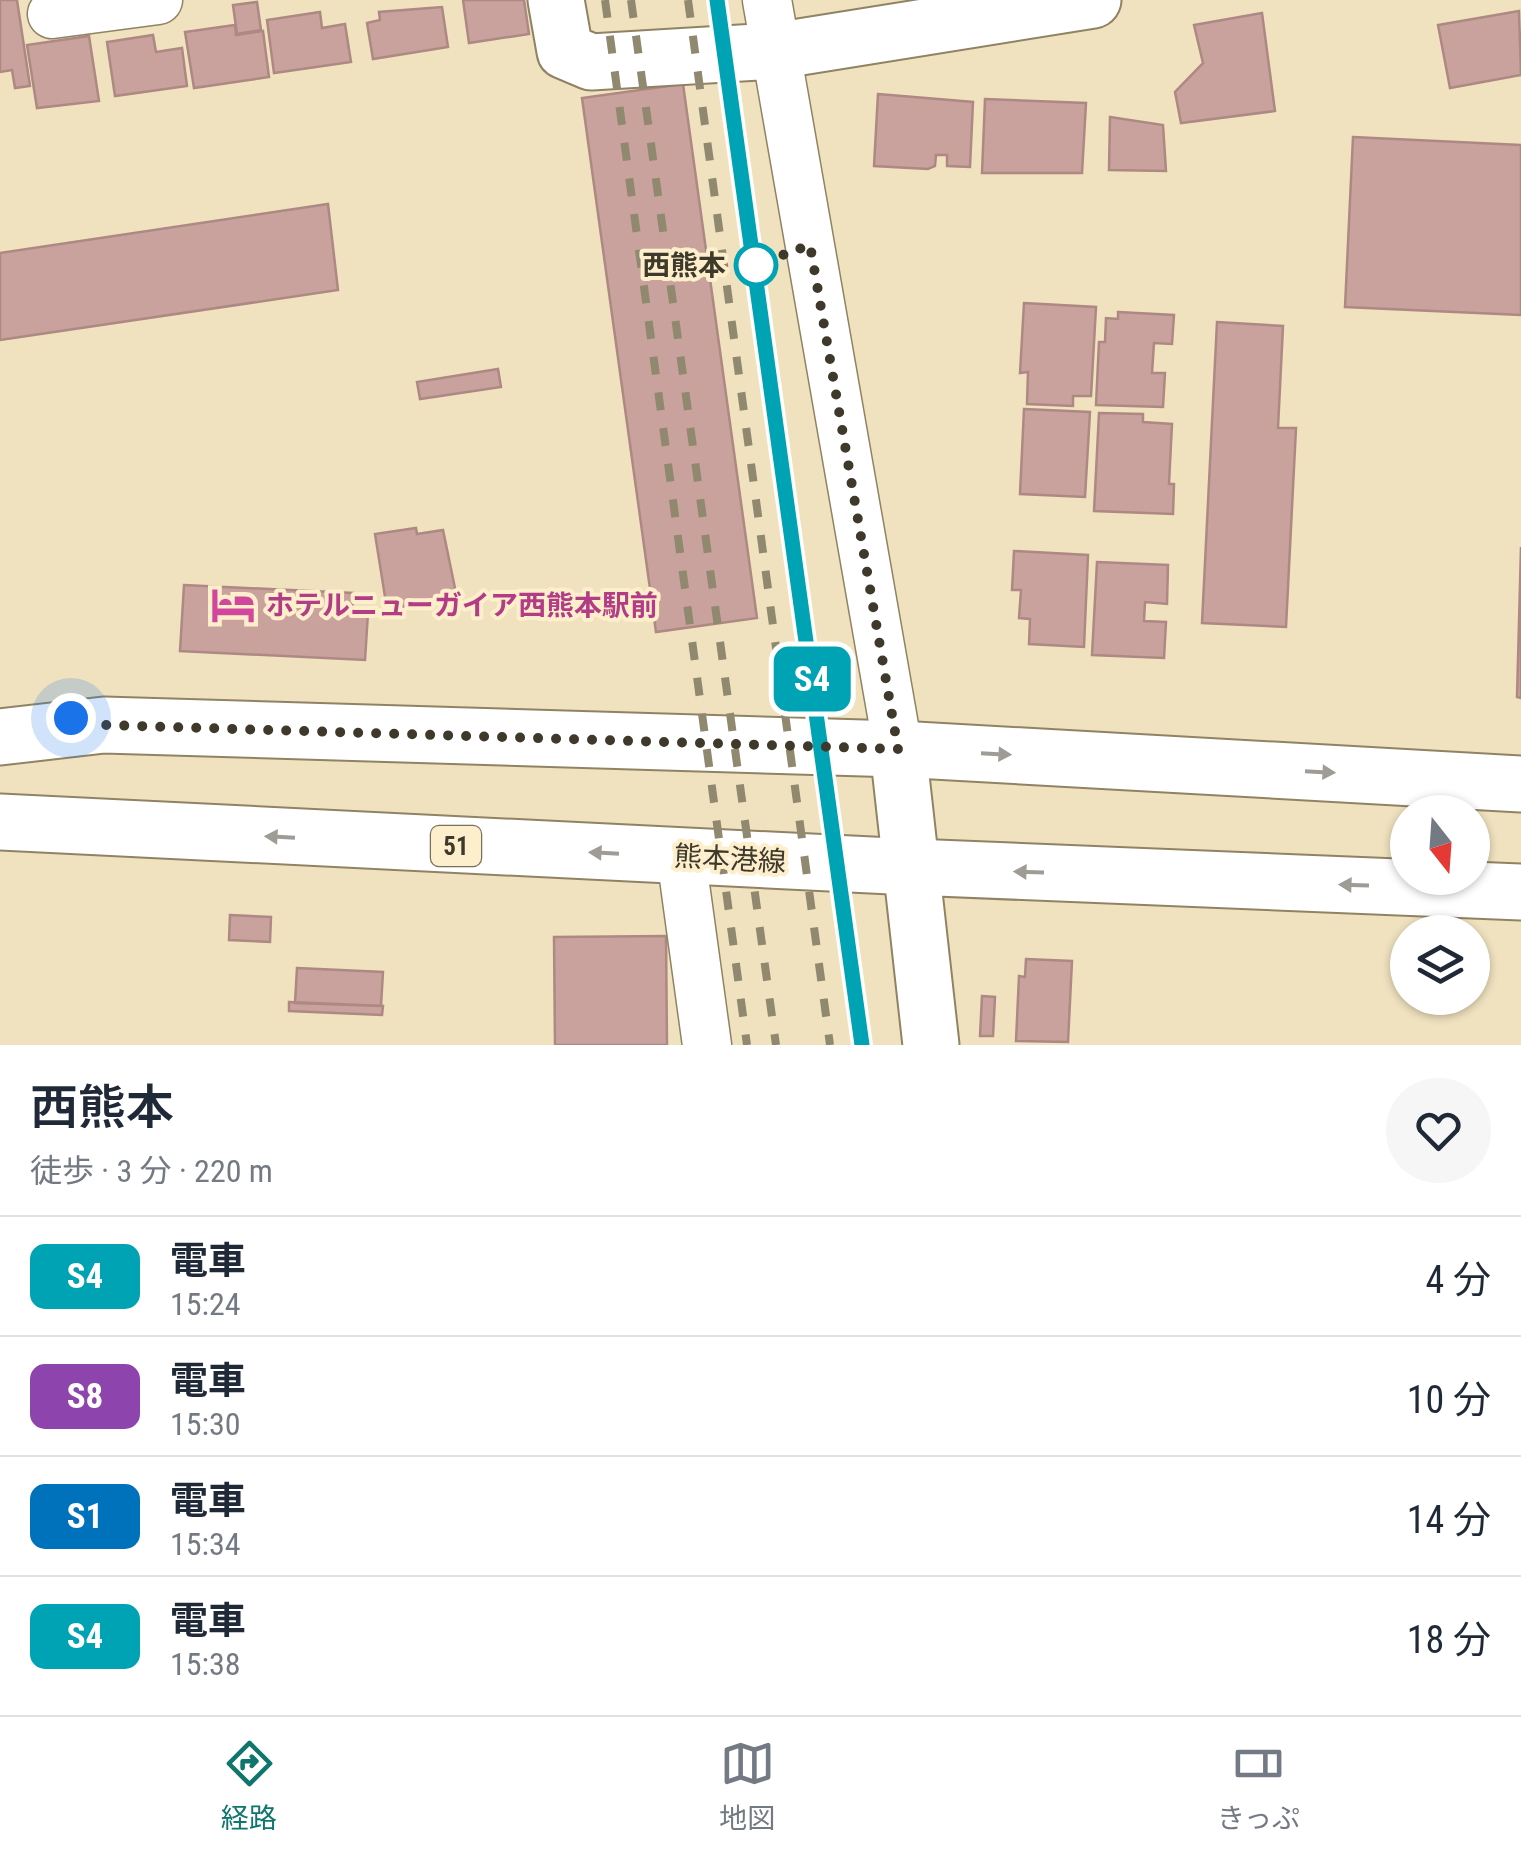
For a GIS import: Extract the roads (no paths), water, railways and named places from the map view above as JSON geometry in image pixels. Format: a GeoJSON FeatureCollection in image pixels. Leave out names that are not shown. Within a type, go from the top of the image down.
{"type":"FeatureCollection","features":[{"type":"Feature","properties":{"kind":"main road"},"geometry":{"type":"LineString","coordinates":[[556,0],[565,51],[592,62],[771,26],[1093,0]]}},
{"type":"Feature","properties":{"kind":"main road"},"geometry":{"type":"LineString","coordinates":[[0,702],[104,725]]}},
{"type":"Feature","properties":{"kind":"main road"},"geometry":{"type":"LineString","coordinates":[[0,737],[104,725],[898,749],[1521,784]]}},
{"type":"Feature","properties":{"kind":"main road"},"geometry":{"type":"LineString","coordinates":[[898,749],[931,1045]]}},
{"type":"Feature","properties":{"kind":"main road","name":"熊本港線"},"geometry":{"type":"LineString","coordinates":[[0,822],[912,867],[1521,892]]}},
{"type":"Feature","properties":{"kind":"street"},"geometry":{"type":"LineString","coordinates":[[52,14],[158,0]]}},
{"type":"Feature","properties":{"kind":"street"},"geometry":{"type":"LineString","coordinates":[[771,26],[898,749]]}},
{"type":"Feature","properties":{"kind":"street"},"geometry":{"type":"LineString","coordinates":[[681,856],[707,1045]]}},
{"type":"Feature","properties":{"kind":"railway"},"geometry":{"type":"LineString","coordinates":[[605,0],[747,1045]]}},
{"type":"Feature","properties":{"kind":"railway"},"geometry":{"type":"LineString","coordinates":[[631,0],[776,1045]]}},
{"type":"Feature","properties":{"kind":"railway"},"geometry":{"type":"LineString","coordinates":[[688,0],[830,1045]]}},
{"type":"Feature","properties":{"kind":"railway"},"geometry":{"type":"LineString","coordinates":[[717,0],[862,1045]]}},
{"type":"Feature","properties":{"kind":"train","name":"S4"},"geometry":{"type":"LineString","coordinates":[[717,0],[862,1045]]}},
{"type":"Feature","properties":{"kind":"place","name":"西熊本"},"geometry":{"type":"Point","coordinates":[756,265]}},
{"type":"Feature","properties":{"kind":"place","name":"ホテルニューガイア西熊本駅前"},"geometry":{"type":"Point","coordinates":[233,605]}}]}
